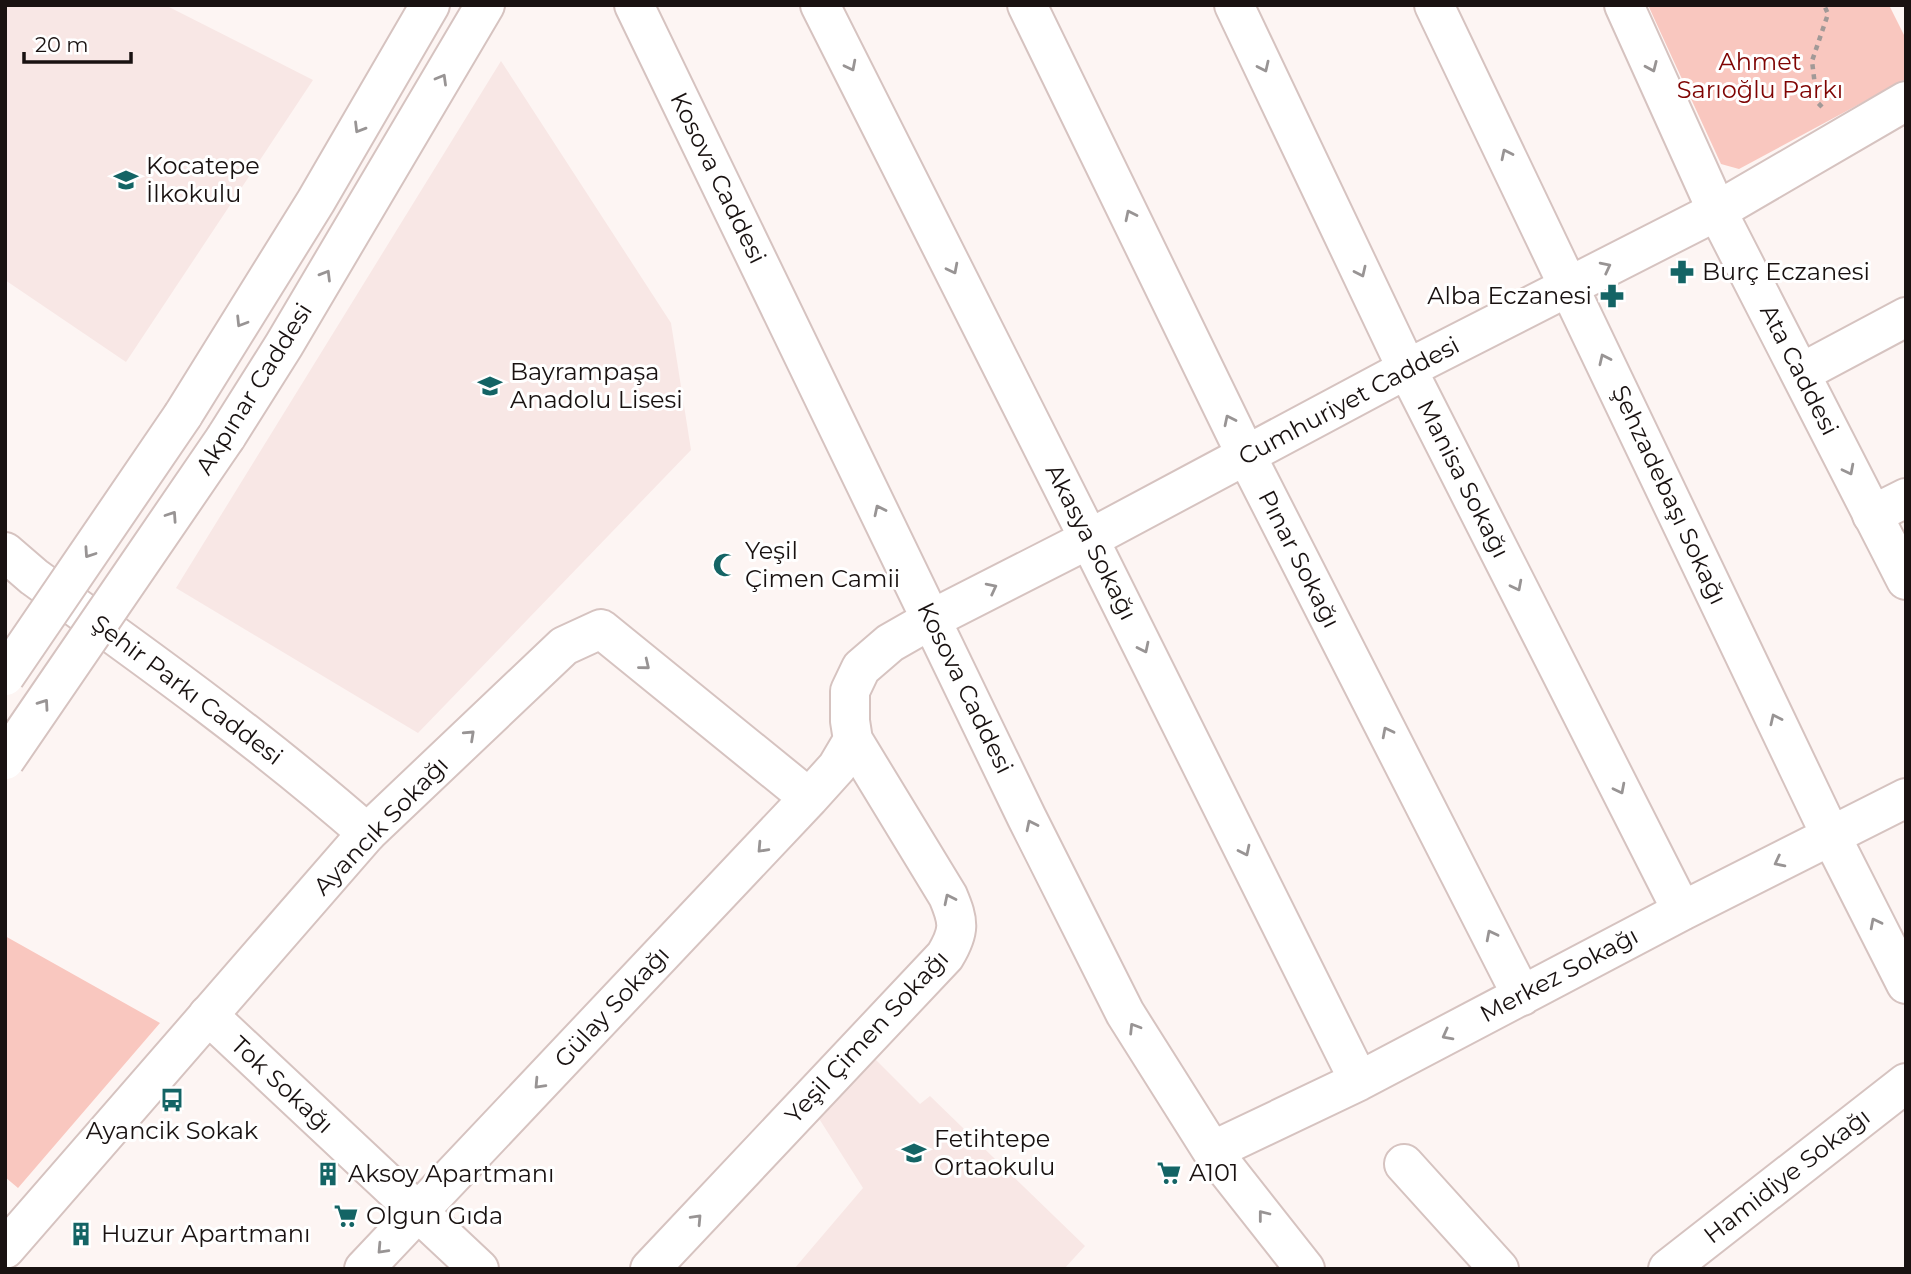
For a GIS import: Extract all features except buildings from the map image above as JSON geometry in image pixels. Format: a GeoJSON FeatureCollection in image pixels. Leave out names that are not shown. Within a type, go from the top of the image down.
{"type":"FeatureCollection","features":[{"type":"Feature","properties":{"kind":"street","name":"Akpınar Caddesi"},"geometry":{"type":"LineString","coordinates":[[5,676],[183,415],[316,201],[430,5]]}},
{"type":"Feature","properties":{"kind":"street","name":"Akpınar Caddesi"},"geometry":{"type":"LineString","coordinates":[[5,760],[226,437],[284,345],[485,5]]}},
{"type":"Feature","properties":{"kind":"street","name":"Kosova Caddesi"},"geometry":{"type":"LineString","coordinates":[[634,5],[1125,1013],[1212,1151],[1305,1269]]}},
{"type":"Feature","properties":{"kind":"street","name":"Akasya Sokağı"},"geometry":{"type":"LineString","coordinates":[[820,5],[1090,538],[1359,1081]]}},
{"type":"Feature","properties":{"kind":"street","name":"Pınar Sokağı"},"geometry":{"type":"LineString","coordinates":[[1027,5],[1246,455],[1522,996]]}},
{"type":"Feature","properties":{"kind":"street","name":"Manisa Sokağı"},"geometry":{"type":"LineString","coordinates":[[1234,5],[1407,369],[1682,911]]}},
{"type":"Feature","properties":{"kind":"street","name":"Şehzadebaşı Sokağı"},"geometry":{"type":"LineString","coordinates":[[1434,5],[1831,836],[1906,984]]}},
{"type":"Feature","properties":{"kind":"street","name":"Ata Caddesi"},"geometry":{"type":"LineString","coordinates":[[1624,5],[1717,211],[1906,580]]}},
{"type":"Feature","properties":{"kind":"street","name":"Cumhuriyet Caddesi"},"geometry":{"type":"LineString","coordinates":[[853,740],[850,691],[861,668],[890,643],[1407,369],[1717,211],[1906,101]]}},
{"type":"Feature","properties":{"kind":"street"},"geometry":{"type":"LineString","coordinates":[[1801,373],[1906,317]]}},
{"type":"Feature","properties":{"kind":"street"},"geometry":{"type":"LineString","coordinates":[[1872,515],[1906,498]]}},
{"type":"Feature","properties":{"kind":"street","name":"Şehir Parkı Caddesi"},"geometry":{"type":"LineString","coordinates":[[5,552],[34,577],[228,719],[367,832]]}},
{"type":"Feature","properties":{"kind":"street","name":"Ayancık Sokağı"},"geometry":{"type":"LineString","coordinates":[[5,1248],[367,832],[564,646],[601,629],[809,798]]}},
{"type":"Feature","properties":{"kind":"street","name":"Gülay Sokağı"},"geometry":{"type":"LineString","coordinates":[[364,1269],[838,767],[853,740]]}},
{"type":"Feature","properties":{"kind":"street","name":"Yeşil Çimen Sokağı"},"geometry":{"type":"LineString","coordinates":[[650,1269],[946,956],[955,940],[958,920],[948,896],[853,740]]}},
{"type":"Feature","properties":{"kind":"street","name":"Merkez Sokağı"},"geometry":{"type":"LineString","coordinates":[[1212,1151],[1359,1081],[1682,911],[1906,798]]}},
{"type":"Feature","properties":{"kind":"street","name":"Tok Sokağı"},"geometry":{"type":"LineString","coordinates":[[208,1016],[479,1269]]}},
{"type":"Feature","properties":{"kind":"street","name":"Hamidiye Sokağı"},"geometry":{"type":"LineString","coordinates":[[1668,1269],[1906,1083]]}},
{"type":"Feature","properties":{"kind":"street"},"geometry":{"type":"LineString","coordinates":[[1404,1164],[1499,1269]]}},
{"type":"Feature","properties":{"kind":"path"},"geometry":{"type":"LineString","coordinates":[[1824,5],[1829,14],[1812,61],[1817,102],[1845,135]]}},
{"type":"Feature","properties":{"kind":"shaded area","name":"Kocatepe İlkokulu"},"geometry":{"type":"Polygon","coordinates":[[[5,5],[165,5],[313,80],[126,362],[5,280],[5,5]]]}},
{"type":"Feature","properties":{"kind":"shaded area","name":"Bayrampaşa Anadolu Lisesi"},"geometry":{"type":"Polygon","coordinates":[[[501,61],[671,323],[691,450],[418,733],[176,588],[501,61]]]}},
{"type":"Feature","properties":{"kind":"shaded area","name":"Fetihtepe Ortaokulu"},"geometry":{"type":"Polygon","coordinates":[[[869,1053],[920,1104],[930,1096],[1085,1246],[1064,1269],[794,1269],[863,1188],[818,1117],[869,1053]]]}},
{"type":"Feature","properties":{"kind":"green space","name":"Ahmet Sarıoğlu Parkı"},"geometry":{"type":"Polygon","coordinates":[[[1648,5],[1889,5],[1906,39],[1906,79],[1739,169],[1721,164],[1648,5]]]}},
{"type":"Feature","properties":{"kind":"green space"},"geometry":{"type":"Polygon","coordinates":[[[5,936],[160,1023],[18,1188],[5,1177],[5,936]]]}},
{"type":"Feature","properties":{"kind":"place","name":"Kocatepe İlkokulu"},"geometry":{"type":"Point","coordinates":[126,180]}},
{"type":"Feature","properties":{"kind":"place","name":"Burç Eczanesi"},"geometry":{"type":"Point","coordinates":[1682,272]}},
{"type":"Feature","properties":{"kind":"place","name":"Alba Eczanesi"},"geometry":{"type":"Point","coordinates":[1612,296]}},
{"type":"Feature","properties":{"kind":"place","name":"Bayrampaşa Anadolu Lisesi"},"geometry":{"type":"Point","coordinates":[490,386]}},
{"type":"Feature","properties":{"kind":"place","name":"Yeşil Çimen Camii"},"geometry":{"type":"Point","coordinates":[725,565]}},
{"type":"Feature","properties":{"kind":"place","name":"Ayancik Sokak"},"geometry":{"type":"Point","coordinates":[172,1100]}},
{"type":"Feature","properties":{"kind":"place","name":"Fetihtepe Ortaokulu"},"geometry":{"type":"Point","coordinates":[914,1153]}},
{"type":"Feature","properties":{"kind":"place","name":"A101"},"geometry":{"type":"Point","coordinates":[1169,1173]}},
{"type":"Feature","properties":{"kind":"place","name":"Aksoy Apartmanı"},"geometry":{"type":"Point","coordinates":[328,1174]}},
{"type":"Feature","properties":{"kind":"place","name":"Olgun Gıda"},"geometry":{"type":"Point","coordinates":[346,1216]}},
{"type":"Feature","properties":{"kind":"place","name":"Huzur Apartmanı"},"geometry":{"type":"Point","coordinates":[81,1234]}}]}
